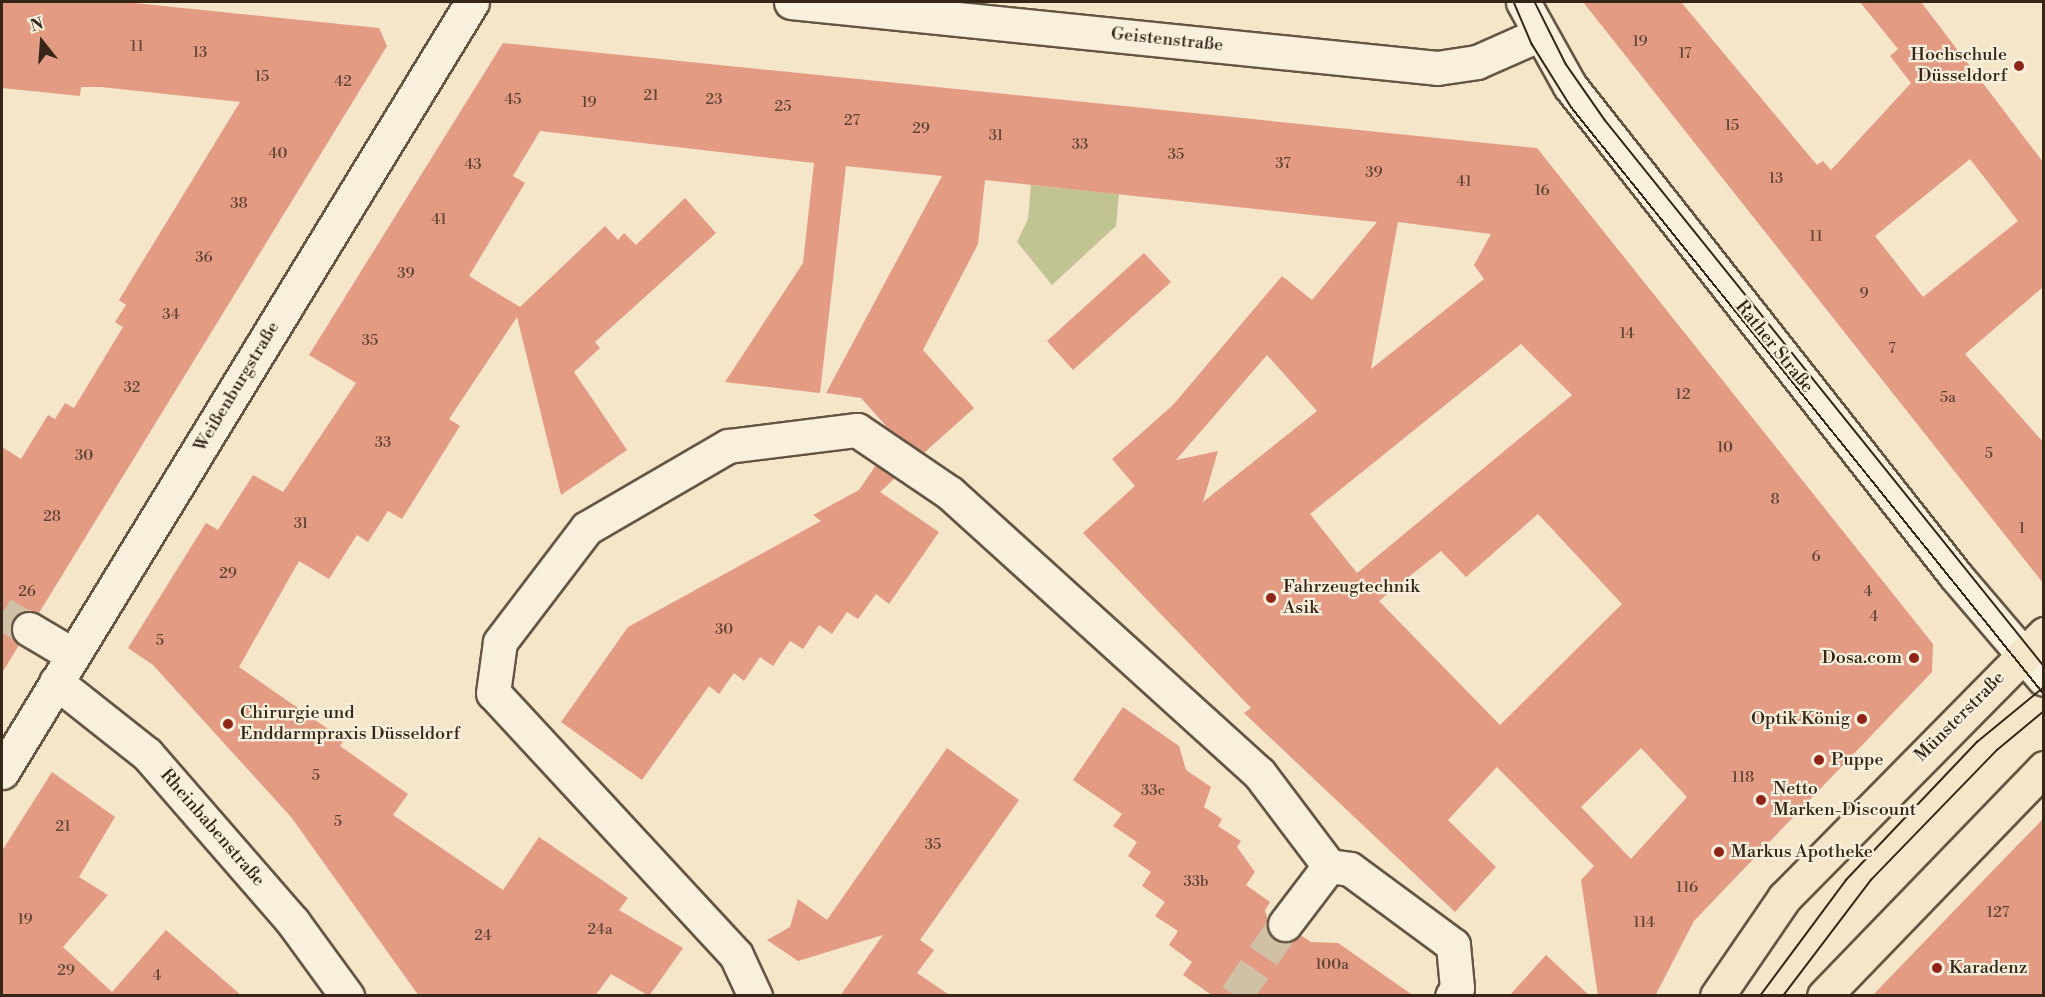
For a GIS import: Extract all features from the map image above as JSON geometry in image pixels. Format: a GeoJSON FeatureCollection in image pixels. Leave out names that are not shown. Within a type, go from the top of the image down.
{"type":"FeatureCollection","features":[{"type":"Feature","properties":{"kind":"main road","name":"Münsterstraße"},"geometry":{"type":"LineString","coordinates":[[1717,996],[1784,898],[2033,644]]}},
{"type":"Feature","properties":{"kind":"main road"},"geometry":{"type":"LineString","coordinates":[[1824,996],[2043,768]]}},
{"type":"Feature","properties":{"kind":"street","name":"Weißenburgstraße"},"geometry":{"type":"LineString","coordinates":[[2,772],[472,2]]}},
{"type":"Feature","properties":{"kind":"street","name":"Geistenstraße"},"geometry":{"type":"LineString","coordinates":[[791,2],[1437,68],[1477,62],[1538,35]]}},
{"type":"Feature","properties":{"kind":"street","name":"Rather Straße"},"geometry":{"type":"LineString","coordinates":[[1522,2],[1538,35],[1570,86],[1714,272],[2033,644],[2043,679]]}},
{"type":"Feature","properties":{"kind":"street"},"geometry":{"type":"LineString","coordinates":[[755,996],[736,955],[493,693],[500,642],[587,528],[728,446],[857,430],[950,493],[1259,773],[1329,866],[1350,869],[1453,945],[1457,988],[1452,996]]}},
{"type":"Feature","properties":{"kind":"street"},"geometry":{"type":"LineString","coordinates":[[29,629],[73,655]]}},
{"type":"Feature","properties":{"kind":"street","name":"Rheinbabenstraße"},"geometry":{"type":"LineString","coordinates":[[56,682],[147,754],[292,922],[347,996]]}},
{"type":"Feature","properties":{"kind":"street"},"geometry":{"type":"LineString","coordinates":[[1285,924],[1329,866]]}},
{"type":"Feature","properties":{"kind":"green space"},"geometry":{"type":"Polygon","coordinates":[[[1031,185],[1119,194],[1116,226],[1052,285],[1017,242],[1028,219],[1031,185]]]}},
{"type":"Feature","properties":{"kind":"building"},"geometry":{"type":"Polygon","coordinates":[[[2,2],[125,2],[379,28],[387,46],[39,613],[29,610],[13,619],[10,629],[19,645],[2,673],[2,447],[21,459],[48,415],[55,419],[65,403],[74,408],[123,327],[115,322],[126,305],[119,300],[240,102],[101,87],[81,87],[80,96],[2,88],[2,2]]]}},
{"type":"Feature","properties":{"kind":"building"},"geometry":{"type":"Polygon","coordinates":[[[1583,2],[1681,2],[1817,165],[1823,161],[1831,170],[1911,83],[1890,56],[1898,49],[1860,2],[1921,2],[2043,162],[2043,287],[1965,354],[2043,442],[2043,583],[1583,2]],[[1970,159],[1875,236],[1923,297],[2018,221],[1970,159]]]}},
{"type":"Feature","properties":{"kind":"building"},"geometry":{"type":"Polygon","coordinates":[[[503,43],[1537,148],[1933,644],[1932,672],[1694,921],[1655,996],[1598,996],[1581,880],[1594,866],[1497,767],[1448,820],[1496,867],[1455,912],[1244,713],[1251,708],[1083,533],[1135,486],[1112,459],[1173,405],[1282,276],[1312,300],[1377,222],[985,180],[978,244],[923,350],[974,408],[924,453],[888,428],[861,398],[826,393],[942,176],[846,166],[820,393],[725,382],[803,263],[814,163],[540,131],[513,176],[525,183],[469,276],[520,307],[605,226],[618,240],[624,233],[636,245],[685,198],[716,233],[595,342],[600,348],[574,372],[627,450],[561,495],[517,317],[449,419],[460,426],[402,519],[388,511],[368,542],[357,535],[329,579],[299,561],[239,667],[344,740],[340,746],[408,794],[393,815],[503,890],[539,837],[628,898],[619,910],[683,948],[649,996],[611,974],[595,996],[419,996],[291,817],[153,665],[128,648],[206,523],[218,530],[253,475],[283,492],[356,383],[309,355],[503,43]],[[1398,222],[1371,369],[1484,279],[1474,265],[1491,234],[1398,222]],[[1521,344],[1310,514],[1357,573],[1572,395],[1521,344]],[[1267,355],[1176,460],[1218,451],[1203,502],[1317,411],[1267,355]],[[1538,514],[1466,577],[1441,551],[1379,601],[1500,725],[1622,604],[1538,514]],[[1641,748],[1581,807],[1631,859],[1687,797],[1641,748]]]}},
{"type":"Feature","properties":{"kind":"building"},"geometry":{"type":"Polygon","coordinates":[[[1144,253],[1171,282],[1073,370],[1047,341],[1144,253]]]}},
{"type":"Feature","properties":{"kind":"building"},"geometry":{"type":"Polygon","coordinates":[[[876,465],[895,478],[880,492],[939,532],[889,604],[876,594],[858,619],[847,612],[832,634],[819,625],[803,649],[790,641],[773,666],[760,657],[744,681],[734,673],[719,694],[709,686],[642,780],[561,722],[628,627],[821,521],[813,515],[859,490],[876,465]]]}},
{"type":"Feature","properties":{"kind":"building"},"geometry":{"type":"Polygon","coordinates":[[[1123,707],[1179,746],[1186,770],[1211,787],[1204,807],[1222,819],[1218,826],[1241,841],[1237,847],[1255,872],[1246,885],[1270,902],[1265,910],[1273,939],[1292,941],[1300,935],[1311,942],[1338,943],[1414,996],[1213,996],[1183,975],[1192,962],[1169,945],[1178,931],[1155,916],[1165,902],[1142,886],[1151,872],[1128,856],[1137,842],[1113,826],[1122,814],[1073,780],[1123,707]]]}},
{"type":"Feature","properties":{"kind":"building"},"geometry":{"type":"Polygon","coordinates":[[[947,748],[1019,800],[920,940],[934,950],[917,973],[951,996],[840,996],[883,935],[798,961],[767,940],[790,927],[798,899],[827,920],[947,748]]]}},
{"type":"Feature","properties":{"kind":"building"},"geometry":{"type":"Polygon","coordinates":[[[52,772],[115,817],[79,877],[108,895],[63,947],[112,992],[166,930],[242,996],[2,996],[2,851],[52,772]]]}},
{"type":"Feature","properties":{"kind":"building"},"geometry":{"type":"Polygon","coordinates":[[[2043,819],[2043,996],[1872,996],[2002,861],[2043,819]]]}},
{"type":"Feature","properties":{"kind":"building"},"geometry":{"type":"Polygon","coordinates":[[[1546,955],[1590,996],[1509,996],[1546,955]]]}},
{"type":"Feature","properties":{"kind":"tunnel"},"geometry":{"type":"LineString","coordinates":[[2,613],[29,629]]}},
{"type":"Feature","properties":{"kind":"tunnel"},"geometry":{"type":"LineString","coordinates":[[1236,996],[1285,924]]}},
{"type":"Feature","properties":{"kind":"tram line"},"geometry":{"type":"LineString","coordinates":[[1514,2],[1532,44],[1572,108],[2044,694]]}},
{"type":"Feature","properties":{"kind":"tram line"},"geometry":{"type":"LineString","coordinates":[[1535,2],[1566,64],[1605,120],[2044,666]]}},
{"type":"Feature","properties":{"kind":"tram line"},"geometry":{"type":"LineString","coordinates":[[1760,996],[1846,880],[1977,742],[2044,687]]}},
{"type":"Feature","properties":{"kind":"tram line"},"geometry":{"type":"LineString","coordinates":[[1783,996],[1871,880],[1997,750],[2044,711]]}},
{"type":"Feature","properties":{"kind":"place","name":"Hochschule Düsseldorf"},"geometry":{"type":"Point","coordinates":[2019,66]}},
{"type":"Feature","properties":{"kind":"place","name":"Fahrzeugtechnik Asik"},"geometry":{"type":"Point","coordinates":[1271,598]}},
{"type":"Feature","properties":{"kind":"place","name":"Dosa.com"},"geometry":{"type":"Point","coordinates":[1914,658]}},
{"type":"Feature","properties":{"kind":"place","name":"Optik König"},"geometry":{"type":"Point","coordinates":[1862,719]}},
{"type":"Feature","properties":{"kind":"place","name":"Chirurgie und Enddarmpraxis Düsseldorf"},"geometry":{"type":"Point","coordinates":[228,724]}},
{"type":"Feature","properties":{"kind":"place","name":"Puppe"},"geometry":{"type":"Point","coordinates":[1819,760]}},
{"type":"Feature","properties":{"kind":"place","name":"Netto Marken-Discount"},"geometry":{"type":"Point","coordinates":[1761,800]}},
{"type":"Feature","properties":{"kind":"place","name":"Markus Apotheke"},"geometry":{"type":"Point","coordinates":[1719,852]}},
{"type":"Feature","properties":{"kind":"place","name":"Karadenz"},"geometry":{"type":"Point","coordinates":[1937,968]}}]}
